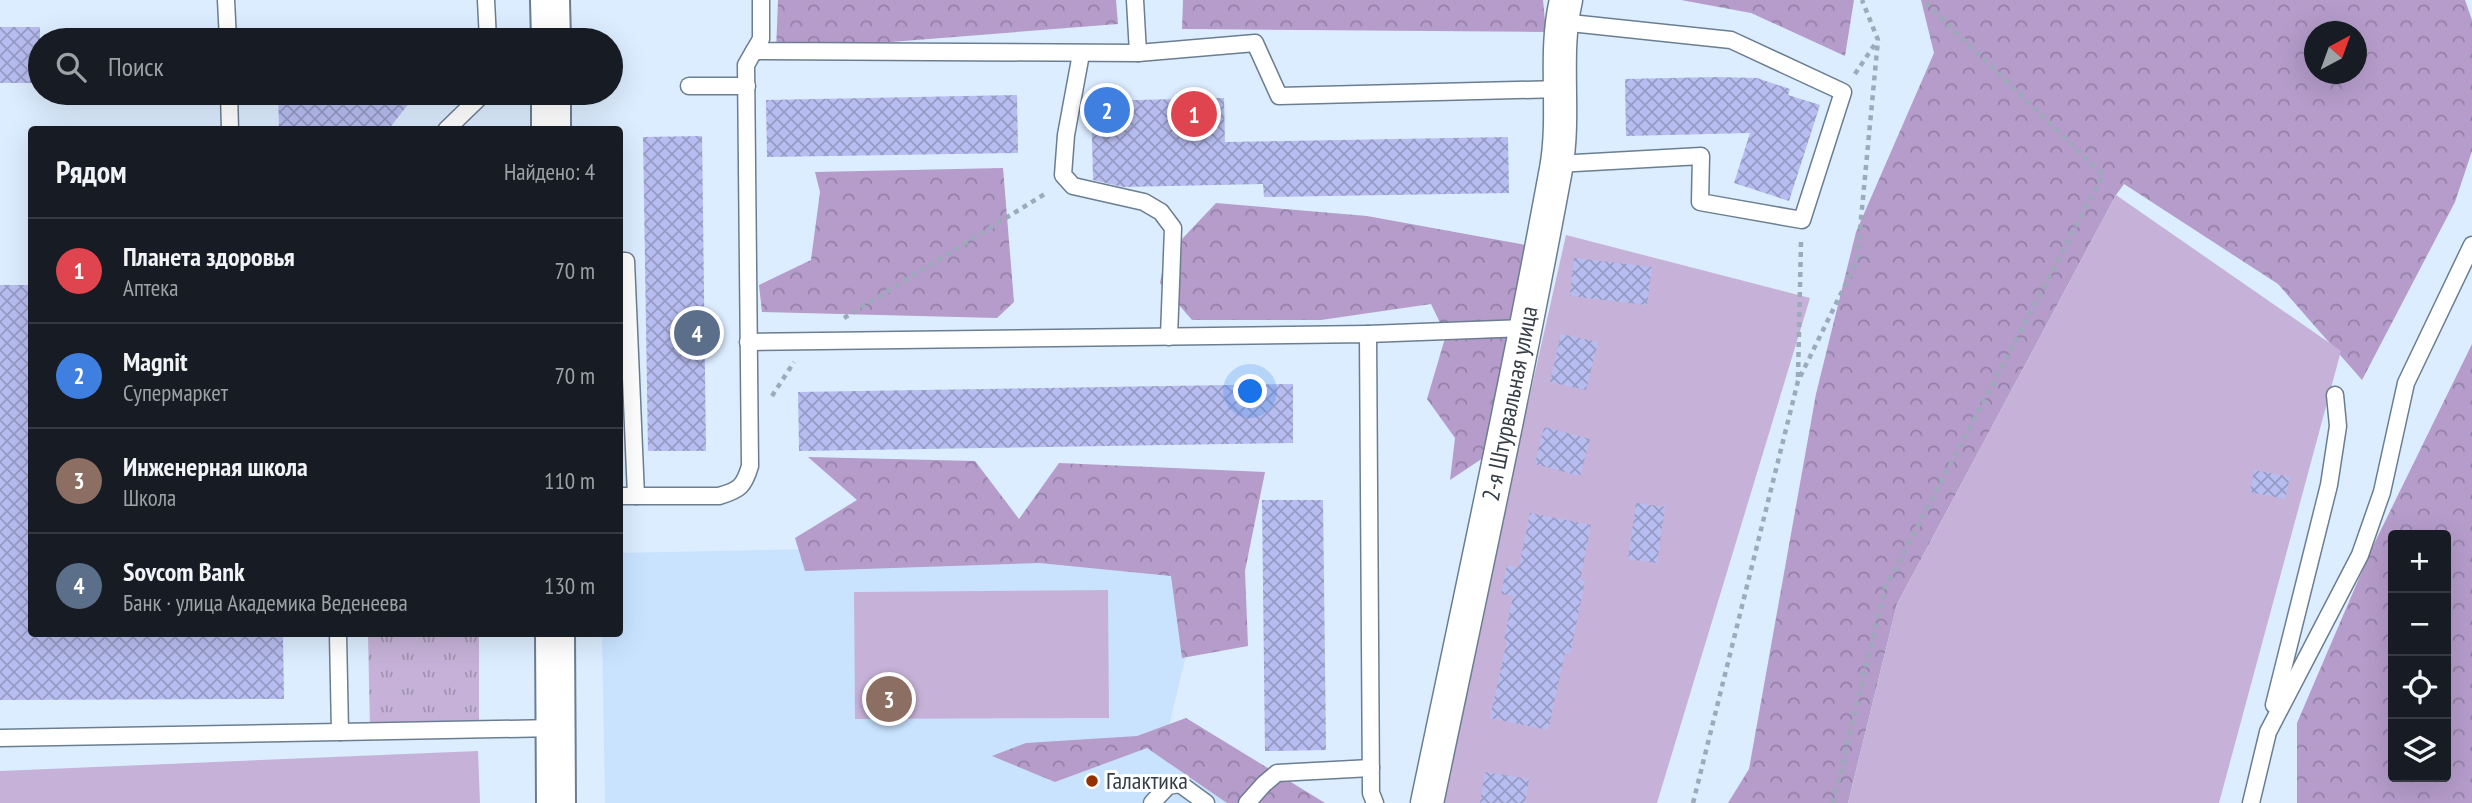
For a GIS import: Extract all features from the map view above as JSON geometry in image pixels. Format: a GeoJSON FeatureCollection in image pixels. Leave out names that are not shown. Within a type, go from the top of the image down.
{"type":"FeatureCollection","features":[{"type":"Feature","properties":{"kind":"street"},"geometry":{"type":"LineString","coordinates":[[550,0],[551,28]]}},
{"type":"Feature","properties":{"kind":"street","name":"2-я Штурвальная улица"},"geometry":{"type":"LineString","coordinates":[[1427,803],[1557,164],[1563,11]]}},
{"type":"Feature","properties":{"kind":"street"},"geometry":{"type":"LineString","coordinates":[[551,105],[551,126]]}},
{"type":"Feature","properties":{"kind":"street"},"geometry":{"type":"LineString","coordinates":[[555,637],[556,803]]}},
{"type":"Feature","properties":{"kind":"lane"},"geometry":{"type":"LineString","coordinates":[[226,0],[227,28]]}},
{"type":"Feature","properties":{"kind":"lane"},"geometry":{"type":"LineString","coordinates":[[486,0],[487,28]]}},
{"type":"Feature","properties":{"kind":"lane"},"geometry":{"type":"LineString","coordinates":[[623,261],[626,261],[628,496],[719,496],[734,492],[745,482],[750,466],[746,65],[761,39],[761,0]]}},
{"type":"Feature","properties":{"kind":"lane"},"geometry":{"type":"LineString","coordinates":[[1135,0],[1138,53]]}},
{"type":"Feature","properties":{"kind":"lane"},"geometry":{"type":"LineString","coordinates":[[1557,164],[1701,156],[1700,202],[1801,220],[1843,92],[1731,40],[1563,11]]}},
{"type":"Feature","properties":{"kind":"lane"},"geometry":{"type":"LineString","coordinates":[[754,51],[1081,54],[1138,53],[1255,43],[1279,96],[1561,89]]}},
{"type":"Feature","properties":{"kind":"lane"},"geometry":{"type":"LineString","coordinates":[[1081,54],[1066,135],[1063,175],[1073,186],[1144,202],[1161,212],[1172,229],[1170,337]]}},
{"type":"Feature","properties":{"kind":"lane"},"geometry":{"type":"LineString","coordinates":[[689,86],[747,86]]}},
{"type":"Feature","properties":{"kind":"lane"},"geometry":{"type":"LineString","coordinates":[[229,105],[230,126]]}},
{"type":"Feature","properties":{"kind":"lane"},"geometry":{"type":"LineString","coordinates":[[450,126],[472,105]]}},
{"type":"Feature","properties":{"kind":"lane"},"geometry":{"type":"LineString","coordinates":[[2268,732],[2360,555],[2382,492],[2406,383],[2472,245]]}},
{"type":"Feature","properties":{"kind":"lane"},"geometry":{"type":"LineString","coordinates":[[748,342],[1368,334],[1525,328]]}},
{"type":"Feature","properties":{"kind":"lane"},"geometry":{"type":"LineString","coordinates":[[1368,334],[1371,793],[1375,803]]}},
{"type":"Feature","properties":{"kind":"lane"},"geometry":{"type":"LineString","coordinates":[[2251,803],[2329,485],[2338,426],[2335,395]]}},
{"type":"Feature","properties":{"kind":"lane"},"geometry":{"type":"LineString","coordinates":[[338,637],[340,732]]}},
{"type":"Feature","properties":{"kind":"lane"},"geometry":{"type":"LineString","coordinates":[[0,738],[556,728]]}},
{"type":"Feature","properties":{"kind":"lane"},"geometry":{"type":"LineString","coordinates":[[1247,803],[1270,777],[1277,773],[1371,768]]}},
{"type":"Feature","properties":{"kind":"lane"},"geometry":{"type":"LineString","coordinates":[[1152,803],[1168,786],[1180,784],[1206,803]]}},
{"type":"Feature","properties":{"kind":"path"},"geometry":{"type":"LineString","coordinates":[[1693,803],[1798,381],[1857,261],[1878,40],[1862,0]]}},
{"type":"Feature","properties":{"kind":"path"},"geometry":{"type":"LineString","coordinates":[[1833,803],[1885,588],[2103,175],[1923,0]]}},
{"type":"Feature","properties":{"kind":"path"},"geometry":{"type":"LineString","coordinates":[[1843,92],[1878,40]]}},
{"type":"Feature","properties":{"kind":"path"},"geometry":{"type":"LineString","coordinates":[[749,431],[807,341],[1067,181]]}},
{"type":"Feature","properties":{"kind":"path"},"geometry":{"type":"LineString","coordinates":[[1798,381],[1801,220]]}},
{"type":"Feature","properties":{"kind":"shaded area"},"geometry":{"type":"Polygon","coordinates":[[[1183,541],[1189,643],[1162,755],[1245,803],[605,803],[602,637],[623,637],[623,553],[1183,541]]]}},
{"type":"Feature","properties":{"kind":"green space"},"geometry":{"type":"Polygon","coordinates":[[[778,0],[1116,0],[1118,24],[776,51],[778,0]]]}},
{"type":"Feature","properties":{"kind":"green space"},"geometry":{"type":"Polygon","coordinates":[[[1183,0],[1543,0],[1546,32],[1182,29],[1183,0]]]}},
{"type":"Feature","properties":{"kind":"green space"},"geometry":{"type":"Polygon","coordinates":[[[1681,0],[1854,0],[1845,56],[1751,13],[1681,0]]]}},
{"type":"Feature","properties":{"kind":"green space"},"geometry":{"type":"Polygon","coordinates":[[[1921,0],[2465,0],[2472,20],[2472,151],[2455,202],[2362,380],[2278,284],[2124,184],[1897,604],[1848,803],[1728,803],[1749,769],[1816,394],[1856,232],[1934,53],[1921,0]]]}},
{"type":"Feature","properties":{"kind":"green space"},"geometry":{"type":"Polygon","coordinates":[[[1003,168],[1014,302],[997,318],[762,312],[759,285],[811,260],[820,192],[815,172],[1003,168]]]}},
{"type":"Feature","properties":{"kind":"green space"},"geometry":{"type":"Polygon","coordinates":[[[2116,195],[2341,351],[2219,803],[1848,803],[1897,604],[2116,195]]]}},
{"type":"Feature","properties":{"kind":"green space"},"geometry":{"type":"Polygon","coordinates":[[[1216,203],[1367,216],[1554,250],[1495,450],[1450,480],[1455,438],[1427,399],[1446,335],[1431,304],[1321,320],[1192,320],[1160,283],[1165,257],[1216,203]]]}},
{"type":"Feature","properties":{"kind":"green space"},"geometry":{"type":"Polygon","coordinates":[[[1566,235],[1810,298],[1657,803],[1438,803],[1566,235]]]}},
{"type":"Feature","properties":{"kind":"green space"},"geometry":{"type":"Polygon","coordinates":[[[2472,344],[2472,803],[2297,803],[2297,723],[2372,548],[2472,344]]]}},
{"type":"Feature","properties":{"kind":"green space"},"geometry":{"type":"Polygon","coordinates":[[[808,457],[975,461],[1019,519],[1059,463],[1265,472],[1245,571],[1248,646],[1182,658],[1171,576],[1039,563],[805,571],[795,538],[857,500],[808,457]]]}},
{"type":"Feature","properties":{"kind":"green space"},"geometry":{"type":"Polygon","coordinates":[[[1108,590],[1109,718],[855,719],[854,592],[1108,590]]]}},
{"type":"Feature","properties":{"kind":"green space"},"geometry":{"type":"Polygon","coordinates":[[[368,637],[479,637],[479,724],[370,730],[368,637]]]}},
{"type":"Feature","properties":{"kind":"green space"},"geometry":{"type":"Polygon","coordinates":[[[1186,718],[1325,803],[1227,803],[1147,748],[1055,782],[992,756],[1026,743],[1137,736],[1186,718]]]}},
{"type":"Feature","properties":{"kind":"green space"},"geometry":{"type":"Polygon","coordinates":[[[478,751],[480,803],[0,803],[0,771],[478,751]]]}},
{"type":"Feature","properties":{"kind":"building"},"geometry":{"type":"Polygon","coordinates":[[[0,27],[40,27],[28,28],[28,83],[0,83],[0,27]]]}},
{"type":"Feature","properties":{"kind":"building"},"geometry":{"type":"Polygon","coordinates":[[[1757,78],[1790,89],[1788,95],[1820,105],[1789,201],[1734,183],[1750,133],[1626,136],[1625,79],[1757,78]]]}},
{"type":"Feature","properties":{"kind":"building"},"geometry":{"type":"Polygon","coordinates":[[[1017,95],[1018,153],[767,157],[766,100],[1017,95]]]}},
{"type":"Feature","properties":{"kind":"building"},"geometry":{"type":"Polygon","coordinates":[[[1224,98],[1225,142],[1508,137],[1509,193],[1264,197],[1263,184],[1123,187],[1093,180],[1091,101],[1224,98]]]}},
{"type":"Feature","properties":{"kind":"building"},"geometry":{"type":"Polygon","coordinates":[[[278,105],[408,105],[391,126],[279,126],[278,105]]]}},
{"type":"Feature","properties":{"kind":"building"},"geometry":{"type":"Polygon","coordinates":[[[702,136],[706,451],[648,451],[643,137],[702,136]]]}},
{"type":"Feature","properties":{"kind":"building"},"geometry":{"type":"Polygon","coordinates":[[[1574,258],[1652,267],[1647,305],[1570,296],[1574,258]]]}},
{"type":"Feature","properties":{"kind":"building"},"geometry":{"type":"Polygon","coordinates":[[[0,285],[28,285],[28,637],[283,637],[284,699],[0,700],[0,285]]]}},
{"type":"Feature","properties":{"kind":"building"},"geometry":{"type":"Polygon","coordinates":[[[1561,334],[1598,342],[1586,390],[1550,382],[1561,334]]]}},
{"type":"Feature","properties":{"kind":"building"},"geometry":{"type":"Polygon","coordinates":[[[1293,384],[1293,443],[799,451],[798,392],[1293,384]]]}},
{"type":"Feature","properties":{"kind":"building"},"geometry":{"type":"Polygon","coordinates":[[[1544,427],[1590,439],[1580,476],[1535,464],[1544,427]]]}},
{"type":"Feature","properties":{"kind":"building"},"geometry":{"type":"Polygon","coordinates":[[[2254,470],[2290,477],[2285,499],[2250,492],[2254,470]]]}},
{"type":"Feature","properties":{"kind":"building"},"geometry":{"type":"Polygon","coordinates":[[[1262,500],[1323,500],[1326,750],[1265,751],[1262,500]]]}},
{"type":"Feature","properties":{"kind":"building"},"geometry":{"type":"Polygon","coordinates":[[[1636,503],[1665,507],[1657,563],[1628,559],[1636,503]]]}},
{"type":"Feature","properties":{"kind":"building"},"geometry":{"type":"Polygon","coordinates":[[[1530,513],[1591,525],[1580,580],[1585,581],[1570,654],[1565,653],[1548,730],[1490,718],[1507,641],[1504,640],[1513,596],[1501,594],[1507,565],[1519,567],[1530,513]]]}},
{"type":"Feature","properties":{"kind":"building"},"geometry":{"type":"Polygon","coordinates":[[[1485,772],[1529,779],[1525,803],[1480,803],[1485,772]]]}},
{"type":"Feature","properties":{"kind":"place","name":"Magnit"},"geometry":{"type":"Point","coordinates":[1107,110]}},
{"type":"Feature","properties":{"kind":"place","name":"Планета здоровья"},"geometry":{"type":"Point","coordinates":[1194,114]}},
{"type":"Feature","properties":{"kind":"place","name":"Sovcom Bank"},"geometry":{"type":"Point","coordinates":[697,333]}},
{"type":"Feature","properties":{"kind":"place","name":"Инженерная школа"},"geometry":{"type":"Point","coordinates":[889,699]}},
{"type":"Feature","properties":{"kind":"place","name":"Галактика"},"geometry":{"type":"Point","coordinates":[1092,781]}}]}
